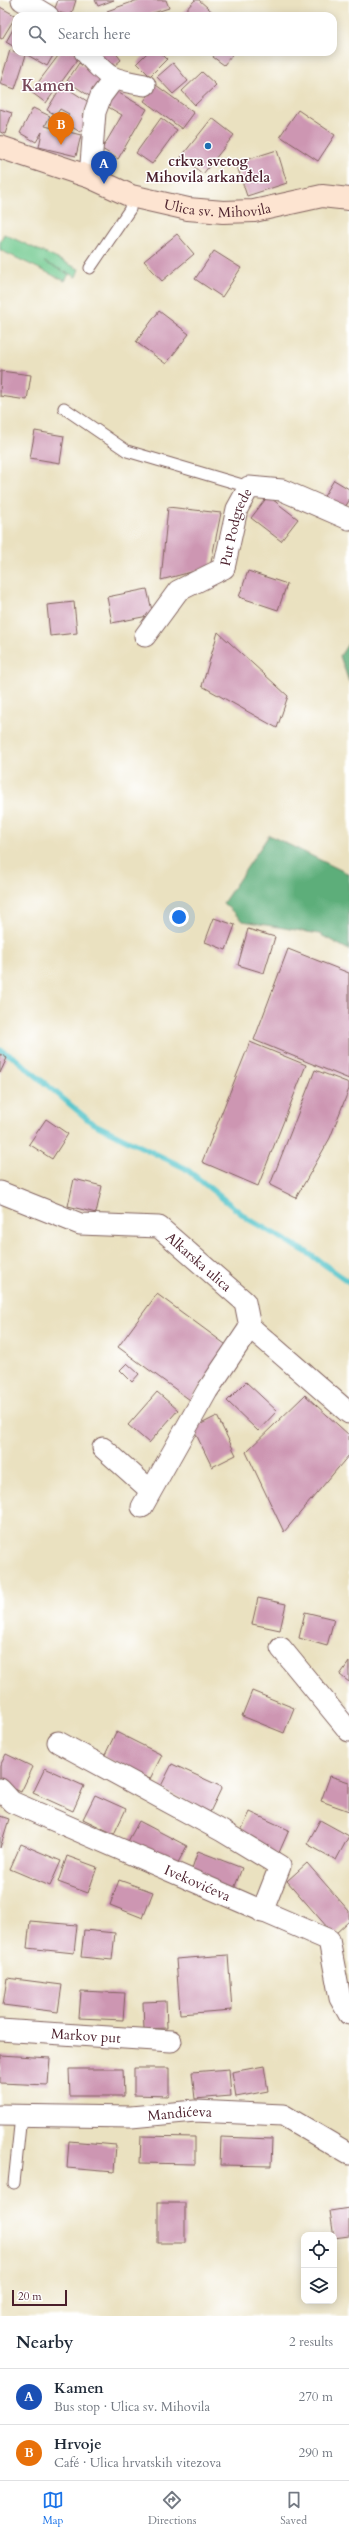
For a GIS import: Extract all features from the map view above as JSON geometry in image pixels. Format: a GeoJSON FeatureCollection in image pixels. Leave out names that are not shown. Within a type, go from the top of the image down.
{"type":"FeatureCollection","features":[{"type":"Feature","properties":{"kind":"street"},"geometry":{"type":"LineString","coordinates":[[22,0],[42,12]]}},
{"type":"Feature","properties":{"kind":"street"},"geometry":{"type":"LineString","coordinates":[[89,56],[101,70],[113,80],[145,84]]}},
{"type":"Feature","properties":{"kind":"street"},"geometry":{"type":"LineString","coordinates":[[90,177],[95,112],[101,96],[113,80]]}},
{"type":"Feature","properties":{"kind":"street","name":"Ulica sv. Mihovila"},"geometry":{"type":"LineString","coordinates":[[0,146],[90,177],[131,196],[188,209],[223,212],[254,210],[322,196],[349,199]]}},
{"type":"Feature","properties":{"kind":"street","name":"Put Podgrede"},"geometry":{"type":"LineString","coordinates":[[145,636],[178,591],[224,568],[237,509],[249,487],[282,490],[349,519]]}},
{"type":"Feature","properties":{"kind":"street","name":"Alkarska ulica"},"geometry":{"type":"LineString","coordinates":[[0,1192],[80,1224],[159,1227],[245,1302],[250,1327]]}},
{"type":"Feature","properties":{"kind":"street"},"geometry":{"type":"LineString","coordinates":[[103,1448],[146,1499],[207,1391],[250,1327],[349,1413]]}},
{"type":"Feature","properties":{"kind":"street"},"geometry":{"type":"LineString","coordinates":[[281,1648],[349,1731]]}},
{"type":"Feature","properties":{"kind":"street"},"geometry":{"type":"LineString","coordinates":[[58,1742],[222,1831],[280,1866],[262,1912]]}},
{"type":"Feature","properties":{"kind":"street","name":"Ivekovićeva"},"geometry":{"type":"LineString","coordinates":[[0,1789],[12,1802],[329,1940],[340,1998],[349,2014]]}},
{"type":"Feature","properties":{"kind":"street","name":"Markov put"},"geometry":{"type":"LineString","coordinates":[[0,2030],[171,2041]]}},
{"type":"Feature","properties":{"kind":"street","name":"Mandićeva"},"geometry":{"type":"LineString","coordinates":[[0,2115],[131,2117],[195,2110],[283,2115],[349,2154]]}},
{"type":"Feature","properties":{"kind":"lane"},"geometry":{"type":"LineString","coordinates":[[90,268],[130,209],[131,196]]}},
{"type":"Feature","properties":{"kind":"lane"},"geometry":{"type":"LineString","coordinates":[[64,408],[127,451],[249,487]]}},
{"type":"Feature","properties":{"kind":"lane"},"geometry":{"type":"LineString","coordinates":[[14,2183],[21,2116]]}},
{"type":"Feature","properties":{"kind":"green space"},"geometry":{"type":"Polygon","coordinates":[[[4,234],[79,269],[76,277],[44,262],[69,274],[65,281],[0,250],[0,242],[4,234]]]}},
{"type":"Feature","properties":{"kind":"green space"},"geometry":{"type":"Polygon","coordinates":[[[349,642],[349,682],[340,656],[349,642]]]}},
{"type":"Feature","properties":{"kind":"green space"},"geometry":{"type":"Polygon","coordinates":[[[269,835],[349,874],[349,950],[319,934],[243,921],[223,903],[269,835]]]}},
{"type":"Feature","properties":{"kind":"building"},"geometry":{"type":"Polygon","coordinates":[[[58,0],[76,0],[72,12],[54,11],[58,0]]]}},
{"type":"Feature","properties":{"kind":"building"},"geometry":{"type":"Polygon","coordinates":[[[95,0],[114,0],[98,6],[95,0]]]}},
{"type":"Feature","properties":{"kind":"building"},"geometry":{"type":"Polygon","coordinates":[[[138,0],[166,0],[169,8],[156,12],[107,11],[138,0]]]}},
{"type":"Feature","properties":{"kind":"building"},"geometry":{"type":"Polygon","coordinates":[[[195,0],[199,0],[212,12],[184,12],[195,0]]]}},
{"type":"Feature","properties":{"kind":"building"},"geometry":{"type":"Polygon","coordinates":[[[0,7],[12,14],[12,23],[2,39],[0,38],[0,7]]]}},
{"type":"Feature","properties":{"kind":"building"},"geometry":{"type":"Polygon","coordinates":[[[12,31],[12,46],[6,42],[12,31]]]}},
{"type":"Feature","properties":{"kind":"building"},"geometry":{"type":"Polygon","coordinates":[[[10,50],[12,51],[12,56],[26,56],[15,89],[0,84],[10,50]]]}},
{"type":"Feature","properties":{"kind":"building"},"geometry":{"type":"Polygon","coordinates":[[[29,56],[53,56],[47,66],[29,56]]]}},
{"type":"Feature","properties":{"kind":"building"},"geometry":{"type":"Polygon","coordinates":[[[58,56],[80,56],[46,103],[31,92],[58,56]]]}},
{"type":"Feature","properties":{"kind":"building"},"geometry":{"type":"Polygon","coordinates":[[[98,56],[118,56],[121,60],[109,70],[98,56]]]}},
{"type":"Feature","properties":{"kind":"building"},"geometry":{"type":"Polygon","coordinates":[[[144,56],[164,56],[167,59],[150,76],[137,63],[144,56]]]}},
{"type":"Feature","properties":{"kind":"building"},"geometry":{"type":"Polygon","coordinates":[[[214,56],[231,56],[224,65],[214,56]]]}},
{"type":"Feature","properties":{"kind":"building"},"geometry":{"type":"Polygon","coordinates":[[[79,63],[107,81],[94,99],[67,81],[79,63]]]}},
{"type":"Feature","properties":{"kind":"building"},"geometry":{"type":"Polygon","coordinates":[[[173,63],[188,81],[173,94],[157,77],[173,63]]]}},
{"type":"Feature","properties":{"kind":"building"},"geometry":{"type":"Polygon","coordinates":[[[202,72],[216,85],[195,105],[182,91],[202,72]]]}},
{"type":"Feature","properties":{"kind":"building"},"geometry":{"type":"Polygon","coordinates":[[[62,85],[90,103],[82,116],[88,120],[80,132],[64,122],[69,114],[60,109],[56,115],[47,110],[62,85]]]}},
{"type":"Feature","properties":{"kind":"building"},"geometry":{"type":"Polygon","coordinates":[[[156,85],[194,113],[182,129],[144,101],[156,85]]]}},
{"type":"Feature","properties":{"kind":"building"},"geometry":{"type":"Polygon","coordinates":[[[112,89],[147,109],[118,159],[102,149],[122,115],[103,104],[112,89]]]}},
{"type":"Feature","properties":{"kind":"building"},"geometry":{"type":"Polygon","coordinates":[[[33,108],[50,116],[45,126],[81,135],[76,156],[39,147],[42,132],[36,142],[20,133],[33,108]]]}},
{"type":"Feature","properties":{"kind":"building"},"geometry":{"type":"Polygon","coordinates":[[[0,109],[12,113],[5,134],[0,132],[0,109]]]}},
{"type":"Feature","properties":{"kind":"building"},"geometry":{"type":"Polygon","coordinates":[[[298,110],[335,135],[318,161],[280,136],[298,110]]]}},
{"type":"Feature","properties":{"kind":"building"},"geometry":{"type":"Polygon","coordinates":[[[161,118],[177,130],[152,164],[136,153],[161,118]]]}},
{"type":"Feature","properties":{"kind":"building","name":"crkva svetog Mihovila arkanđela"},"geometry":{"type":"Polygon","coordinates":[[[212,118],[234,135],[203,174],[181,157],[212,118]]]}},
{"type":"Feature","properties":{"kind":"building"},"geometry":{"type":"Polygon","coordinates":[[[277,150],[287,183],[247,196],[236,163],[277,150]]]}},
{"type":"Feature","properties":{"kind":"building"},"geometry":{"type":"Polygon","coordinates":[[[177,234],[194,254],[162,281],[144,261],[177,234]]]}},
{"type":"Feature","properties":{"kind":"building"},"geometry":{"type":"Polygon","coordinates":[[[214,251],[241,268],[222,297],[195,279],[214,251]]]}},
{"type":"Feature","properties":{"kind":"building"},"geometry":{"type":"Polygon","coordinates":[[[159,311],[189,334],[166,364],[136,342],[159,311]]]}},
{"type":"Feature","properties":{"kind":"building"},"geometry":{"type":"Polygon","coordinates":[[[1,371],[31,375],[27,400],[0,396],[1,371]]]}},
{"type":"Feature","properties":{"kind":"building"},"geometry":{"type":"Polygon","coordinates":[[[35,431],[64,436],[60,463],[30,458],[35,431]]]}},
{"type":"Feature","properties":{"kind":"building"},"geometry":{"type":"Polygon","coordinates":[[[334,480],[349,489],[349,501],[343,510],[323,498],[334,480]]]}},
{"type":"Feature","properties":{"kind":"building"},"geometry":{"type":"Polygon","coordinates":[[[268,496],[298,519],[281,541],[251,518],[268,496]]]}},
{"type":"Feature","properties":{"kind":"building"},"geometry":{"type":"Polygon","coordinates":[[[168,507],[221,513],[210,567],[161,580],[168,507]]]}},
{"type":"Feature","properties":{"kind":"building"},"geometry":{"type":"Polygon","coordinates":[[[248,571],[287,584],[278,610],[239,597],[248,571]]]}},
{"type":"Feature","properties":{"kind":"building"},"geometry":{"type":"Polygon","coordinates":[[[147,589],[153,615],[112,623],[107,597],[147,589]]]}},
{"type":"Feature","properties":{"kind":"building"},"geometry":{"type":"Polygon","coordinates":[[[74,602],[77,633],[50,636],[47,605],[74,602]]]}},
{"type":"Feature","properties":{"kind":"building"},"geometry":{"type":"Polygon","coordinates":[[[218,632],[288,696],[277,728],[202,686],[218,632]]]}},
{"type":"Feature","properties":{"kind":"building"},"geometry":{"type":"Polygon","coordinates":[[[214,918],[235,925],[226,950],[205,942],[214,918]]]}},
{"type":"Feature","properties":{"kind":"building"},"geometry":{"type":"Polygon","coordinates":[[[248,929],[275,937],[264,973],[238,965],[248,929]]]}},
{"type":"Feature","properties":{"kind":"building"},"geometry":{"type":"Polygon","coordinates":[[[288,949],[349,973],[349,1079],[254,1040],[288,949]]]}},
{"type":"Feature","properties":{"kind":"building"},"geometry":{"type":"Polygon","coordinates":[[[250,1042],[306,1065],[258,1186],[202,1162],[250,1042]]]}},
{"type":"Feature","properties":{"kind":"building"},"geometry":{"type":"Polygon","coordinates":[[[0,1054],[7,1058],[0,1073],[0,1054]]]}},
{"type":"Feature","properties":{"kind":"building"},"geometry":{"type":"Polygon","coordinates":[[[315,1070],[349,1083],[349,1089],[330,1138],[296,1198],[270,1185],[315,1070]]]}},
{"type":"Feature","properties":{"kind":"building"},"geometry":{"type":"Polygon","coordinates":[[[46,1119],[68,1134],[52,1159],[29,1144],[46,1119]]]}},
{"type":"Feature","properties":{"kind":"building"},"geometry":{"type":"Polygon","coordinates":[[[74,1179],[102,1186],[96,1213],[68,1206],[74,1179]]]}},
{"type":"Feature","properties":{"kind":"building"},"geometry":{"type":"Polygon","coordinates":[[[157,1294],[229,1347],[190,1400],[118,1347],[157,1294]]]}},
{"type":"Feature","properties":{"kind":"building"},"geometry":{"type":"Polygon","coordinates":[[[127,1363],[139,1374],[132,1382],[120,1370],[127,1363]]]}},
{"type":"Feature","properties":{"kind":"building"},"geometry":{"type":"Polygon","coordinates":[[[246,1382],[277,1411],[258,1431],[227,1401],[246,1382]]]}},
{"type":"Feature","properties":{"kind":"building"},"geometry":{"type":"Polygon","coordinates":[[[157,1392],[178,1410],[149,1443],[128,1425],[157,1392]]]}},
{"type":"Feature","properties":{"kind":"building"},"geometry":{"type":"Polygon","coordinates":[[[305,1395],[349,1435],[349,1455],[284,1532],[246,1452],[305,1395]]]}},
{"type":"Feature","properties":{"kind":"building"},"geometry":{"type":"Polygon","coordinates":[[[217,1416],[236,1455],[212,1467],[193,1428],[217,1416]]]}},
{"type":"Feature","properties":{"kind":"building"},"geometry":{"type":"Polygon","coordinates":[[[258,1598],[286,1604],[280,1630],[252,1624],[258,1598]]]}},
{"type":"Feature","properties":{"kind":"building"},"geometry":{"type":"Polygon","coordinates":[[[305,1612],[334,1619],[327,1646],[299,1638],[305,1612]]]}},
{"type":"Feature","properties":{"kind":"building"},"geometry":{"type":"Polygon","coordinates":[[[349,1662],[349,1682],[340,1675],[349,1662]]]}},
{"type":"Feature","properties":{"kind":"building"},"geometry":{"type":"Polygon","coordinates":[[[252,1691],[294,1708],[284,1733],[242,1716],[252,1691]]]}},
{"type":"Feature","properties":{"kind":"building"},"geometry":{"type":"Polygon","coordinates":[[[116,1732],[162,1755],[150,1779],[104,1757],[116,1732]]]}},
{"type":"Feature","properties":{"kind":"building"},"geometry":{"type":"Polygon","coordinates":[[[6,1754],[33,1767],[21,1792],[0,1782],[0,1766],[6,1754]]]}},
{"type":"Feature","properties":{"kind":"building"},"geometry":{"type":"Polygon","coordinates":[[[172,1764],[222,1787],[210,1812],[160,1788],[172,1764]]]}},
{"type":"Feature","properties":{"kind":"building"},"geometry":{"type":"Polygon","coordinates":[[[45,1768],[84,1786],[73,1811],[33,1793],[45,1768]]]}},
{"type":"Feature","properties":{"kind":"building"},"geometry":{"type":"Polygon","coordinates":[[[330,1776],[349,1782],[349,1811],[321,1801],[330,1776]]]}},
{"type":"Feature","properties":{"kind":"building"},"geometry":{"type":"Polygon","coordinates":[[[95,1795],[126,1809],[114,1834],[83,1819],[95,1795]]]}},
{"type":"Feature","properties":{"kind":"building"},"geometry":{"type":"Polygon","coordinates":[[[250,1812],[289,1830],[278,1855],[238,1837],[250,1812]]]}},
{"type":"Feature","properties":{"kind":"building"},"geometry":{"type":"Polygon","coordinates":[[[0,1816],[9,1819],[0,1848],[0,1816]]]}},
{"type":"Feature","properties":{"kind":"building"},"geometry":{"type":"Polygon","coordinates":[[[320,1820],[349,1836],[336,1860],[307,1844],[320,1820]]]}},
{"type":"Feature","properties":{"kind":"building"},"geometry":{"type":"Polygon","coordinates":[[[139,1821],[187,1846],[174,1870],[126,1845],[139,1821]]]}},
{"type":"Feature","properties":{"kind":"building"},"geometry":{"type":"Polygon","coordinates":[[[21,1844],[61,1861],[50,1886],[10,1869],[21,1844]]]}},
{"type":"Feature","properties":{"kind":"building"},"geometry":{"type":"Polygon","coordinates":[[[198,1851],[242,1868],[232,1894],[189,1877],[198,1851]]]}},
{"type":"Feature","properties":{"kind":"building"},"geometry":{"type":"Polygon","coordinates":[[[67,1856],[97,1867],[88,1893],[58,1882],[67,1856]]]}},
{"type":"Feature","properties":{"kind":"building"},"geometry":{"type":"Polygon","coordinates":[[[307,1863],[349,1911],[349,1921],[334,1935],[287,1881],[307,1863]]]}},
{"type":"Feature","properties":{"kind":"building"},"geometry":{"type":"Polygon","coordinates":[[[119,1880],[153,1892],[143,1918],[110,1905],[119,1880]]]}},
{"type":"Feature","properties":{"kind":"building"},"geometry":{"type":"Polygon","coordinates":[[[30,1921],[77,1925],[74,1953],[27,1948],[30,1921]]]}},
{"type":"Feature","properties":{"kind":"building"},"geometry":{"type":"Polygon","coordinates":[[[84,1930],[115,1933],[112,1960],[81,1957],[84,1930]]]}},
{"type":"Feature","properties":{"kind":"building"},"geometry":{"type":"Polygon","coordinates":[[[228,1955],[232,2010],[180,2014],[176,1959],[228,1955]]]}},
{"type":"Feature","properties":{"kind":"building"},"geometry":{"type":"Polygon","coordinates":[[[7,1978],[62,1985],[58,2012],[3,2005],[7,1978]]]}},
{"type":"Feature","properties":{"kind":"building"},"geometry":{"type":"Polygon","coordinates":[[[81,1991],[125,1993],[123,2020],[79,2018],[81,1991]]]}},
{"type":"Feature","properties":{"kind":"building"},"geometry":{"type":"Polygon","coordinates":[[[166,2001],[167,2028],[144,2029],[143,2002],[166,2001]]]}},
{"type":"Feature","properties":{"kind":"building"},"geometry":{"type":"Polygon","coordinates":[[[0,2055],[50,2058],[48,2085],[0,2083],[0,2055]]]}},
{"type":"Feature","properties":{"kind":"building"},"geometry":{"type":"Polygon","coordinates":[[[264,2066],[268,2091],[236,2097],[232,2072],[264,2066]]]}},
{"type":"Feature","properties":{"kind":"building"},"geometry":{"type":"Polygon","coordinates":[[[134,2068],[169,2068],[169,2096],[134,2095],[134,2068]]]}},
{"type":"Feature","properties":{"kind":"building"},"geometry":{"type":"Polygon","coordinates":[[[69,2069],[123,2069],[124,2096],[70,2096],[69,2069]]]}},
{"type":"Feature","properties":{"kind":"building"},"geometry":{"type":"Polygon","coordinates":[[[229,2069],[231,2096],[195,2099],[192,2072],[229,2069]]]}},
{"type":"Feature","properties":{"kind":"building"},"geometry":{"type":"Polygon","coordinates":[[[141,2136],[195,2137],[195,2164],[140,2163],[141,2136]]]}},
{"type":"Feature","properties":{"kind":"building"},"geometry":{"type":"Polygon","coordinates":[[[221,2137],[272,2139],[271,2166],[220,2165],[221,2137]]]}},
{"type":"Feature","properties":{"kind":"building"},"geometry":{"type":"Polygon","coordinates":[[[69,2141],[116,2145],[114,2172],[67,2168],[69,2141]]]}},
{"type":"Feature","properties":{"kind":"building"},"geometry":{"type":"Polygon","coordinates":[[[158,2203],[185,2203],[185,2243],[158,2243],[158,2203]]]}},
{"type":"Feature","properties":{"kind":"building"},"geometry":{"type":"Polygon","coordinates":[[[349,2208],[349,2236],[337,2238],[337,2232],[333,2232],[330,2211],[349,2208]]]}},
{"type":"Feature","properties":{"kind":"waterway"},"geometry":{"type":"LineString","coordinates":[[0,1050],[15,1058],[92,1123],[185,1168],[248,1219],[308,1253],[349,1282]]}},
{"type":"Feature","properties":{"kind":"place","name":"Hrvoje"},"geometry":{"type":"Point","coordinates":[61,145]}},
{"type":"Feature","properties":{"kind":"place","name":"crkva svetog Mihovila arkanđela"},"geometry":{"type":"Point","coordinates":[208,146]}},
{"type":"Feature","properties":{"kind":"place","name":"Kamen"},"geometry":{"type":"Point","coordinates":[104,184]}},
{"type":"Feature","properties":{"kind":"district","name":"Kamen"},"geometry":{"type":"Point","coordinates":[48,86]}}]}
